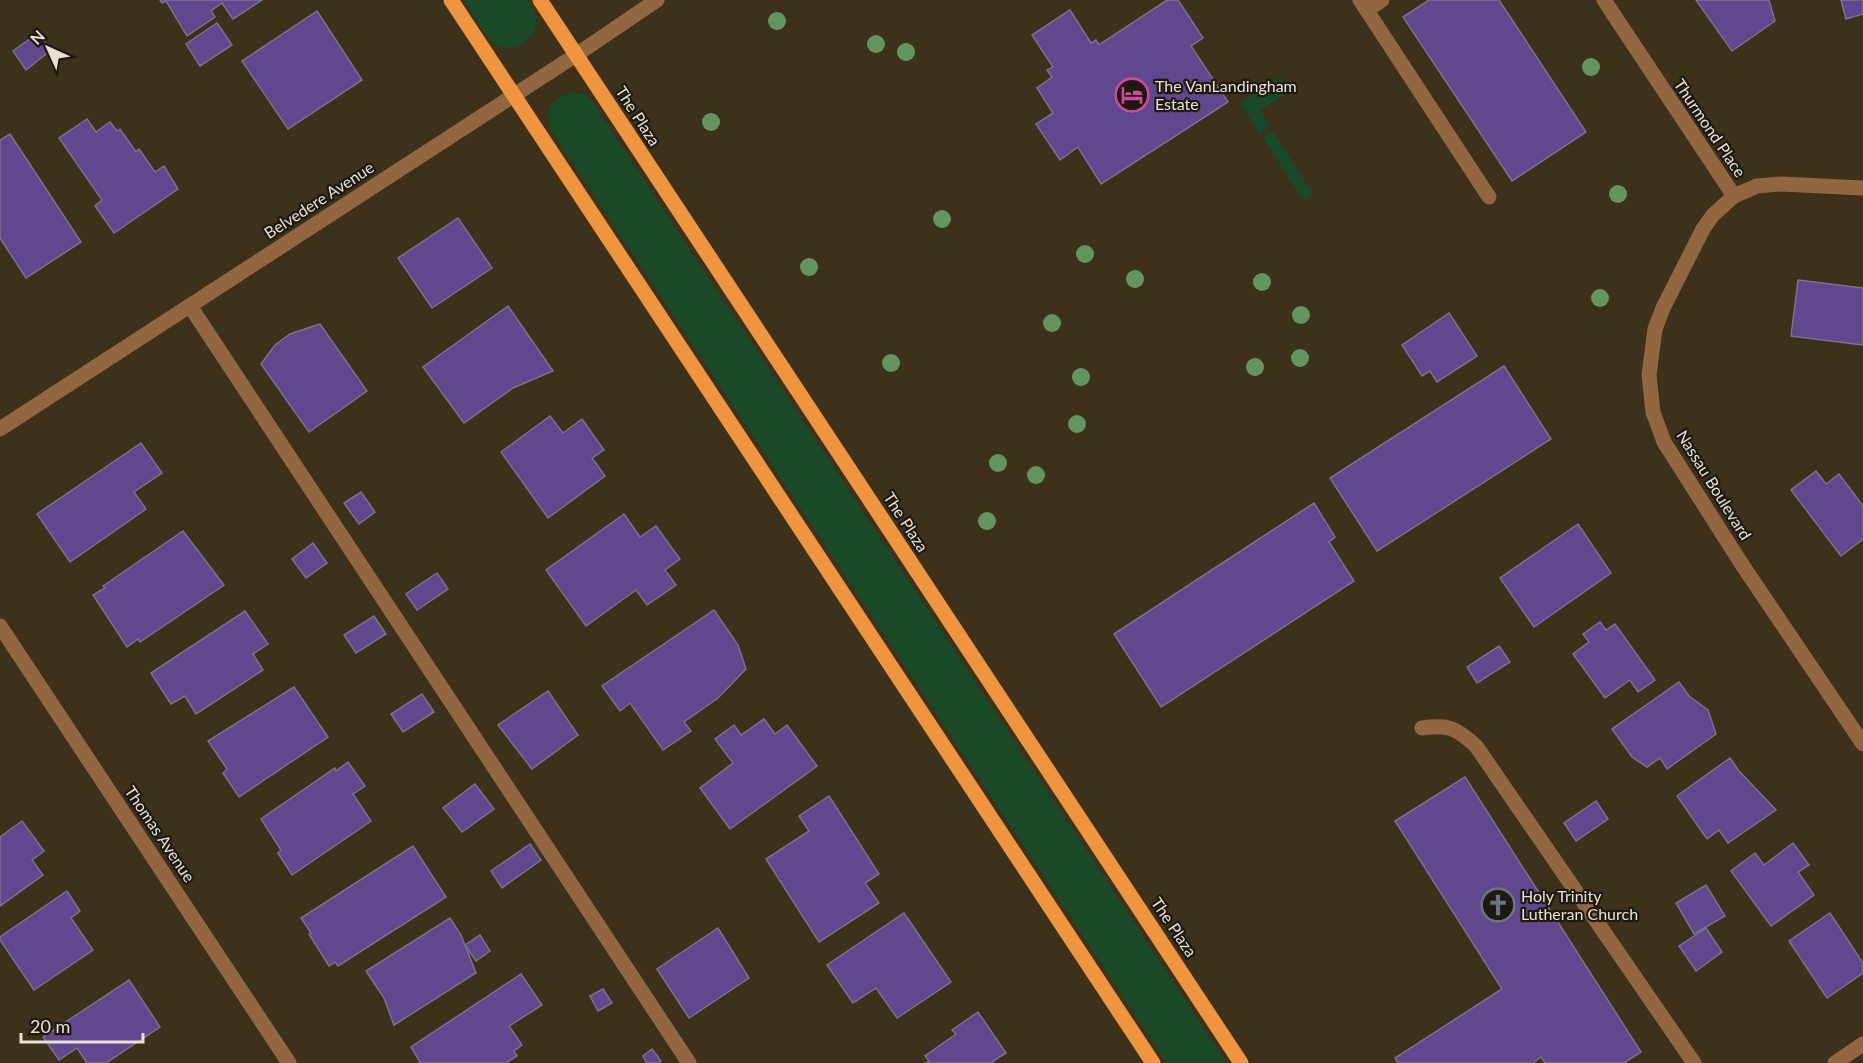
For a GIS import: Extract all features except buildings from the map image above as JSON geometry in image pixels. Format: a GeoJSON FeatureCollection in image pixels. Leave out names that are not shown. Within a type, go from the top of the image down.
{"type":"FeatureCollection","features":[{"type":"Feature","properties":{"kind":"main road"},"geometry":{"type":"LineString","coordinates":[[451,0],[1153,1063]]}},
{"type":"Feature","properties":{"kind":"main road","name":"The Plaza"},"geometry":{"type":"LineString","coordinates":[[540,0],[1241,1063]]}},
{"type":"Feature","properties":{"kind":"street","name":"Belvedere Avenue"},"geometry":{"type":"LineString","coordinates":[[0,429],[657,0]]}},
{"type":"Feature","properties":{"kind":"street"},"geometry":{"type":"LineString","coordinates":[[1382,0],[1363,5],[1490,197]]}},
{"type":"Feature","properties":{"kind":"street","name":"Thurmond Place"},"geometry":{"type":"LineString","coordinates":[[1604,0],[1734,196],[1756,186],[1781,184],[1863,188]]}},
{"type":"Feature","properties":{"kind":"street","name":"Nassau Boulevard"},"geometry":{"type":"LineString","coordinates":[[1734,196],[1713,215],[1703,229],[1663,308],[1655,329],[1649,375],[1653,412],[1664,442],[1680,468],[1863,744]]}},
{"type":"Feature","properties":{"kind":"street"},"geometry":{"type":"LineString","coordinates":[[190,306],[689,1063]]}},
{"type":"Feature","properties":{"kind":"street","name":"Thomas Avenue"},"geometry":{"type":"LineString","coordinates":[[0,626],[289,1063]]}},
{"type":"Feature","properties":{"kind":"street"},"geometry":{"type":"LineString","coordinates":[[1422,728],[1442,725],[1461,732],[1476,746],[1694,1063]]}},
{"type":"Feature","properties":{"kind":"street"},"geometry":{"type":"LineString","coordinates":[[1835,1063],[1863,1044]]}},
{"type":"Feature","properties":{"kind":"green space"},"geometry":{"type":"Polygon","coordinates":[[[464,0],[527,0],[537,19],[534,31],[526,41],[515,47],[498,46],[484,32],[464,0]]]}},
{"type":"Feature","properties":{"kind":"green space"},"geometry":{"type":"Polygon","coordinates":[[[1280,77],[1290,91],[1260,110],[1270,126],[1259,133],[1240,102],[1280,77]]]}},
{"type":"Feature","properties":{"kind":"green space"},"geometry":{"type":"Polygon","coordinates":[[[574,92],[586,95],[591,100],[1227,1063],[1167,1063],[549,127],[548,113],[552,103],[561,96],[574,92]]]}},
{"type":"Feature","properties":{"kind":"green space"},"geometry":{"type":"Polygon","coordinates":[[[1273,131],[1313,194],[1303,201],[1263,137],[1273,131]]]}},
{"type":"Feature","properties":{"kind":"place","name":"The VanLandingham Estate"},"geometry":{"type":"Point","coordinates":[1132,95]}},
{"type":"Feature","properties":{"kind":"place","name":"Holy Trinity Lutheran Church"},"geometry":{"type":"Point","coordinates":[1498,905]}}]}
